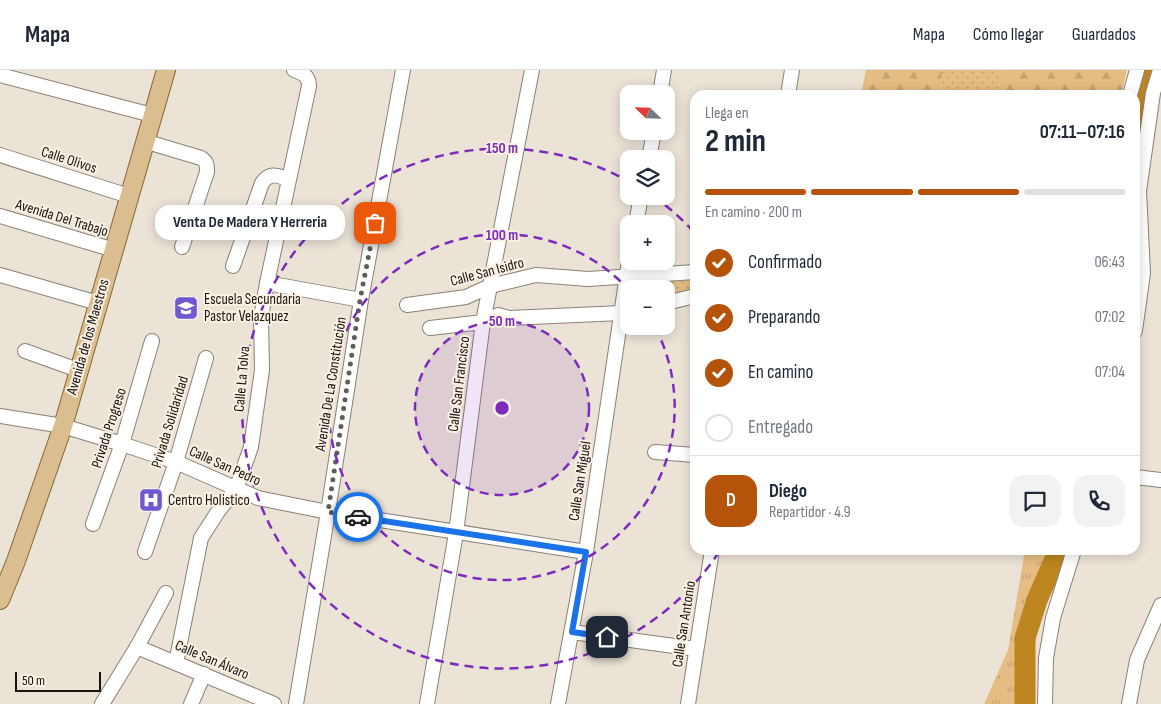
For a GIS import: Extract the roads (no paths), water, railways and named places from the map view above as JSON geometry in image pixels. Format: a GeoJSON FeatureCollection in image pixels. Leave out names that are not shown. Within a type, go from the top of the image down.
{"type":"FeatureCollection","features":[{"type":"Feature","properties":{"kind":"main road","name":"Avenida de los Maestros"},"geometry":{"type":"LineString","coordinates":[[0,600],[16,561],[63,426],[166,70]]}},
{"type":"Feature","properties":{"kind":"street","name":"Calle La Tolva"},"geometry":{"type":"LineString","coordinates":[[176,663],[201,538],[219,510],[236,489],[251,447],[262,370],[261,317],[266,283],[309,86],[309,80],[306,75],[294,70]]}},
{"type":"Feature","properties":{"kind":"street","name":"Avenida De La Constitución"},"geometry":{"type":"LineString","coordinates":[[296,704],[328,512],[360,300],[403,70]]}},
{"type":"Feature","properties":{"kind":"street","name":"Calle San Francisco"},"geometry":{"type":"LineString","coordinates":[[427,704],[456,533],[483,322],[532,70]]}},
{"type":"Feature","properties":{"kind":"street"},"geometry":{"type":"LineString","coordinates":[[662,85],[664,70]]}},
{"type":"Feature","properties":{"kind":"street"},"geometry":{"type":"LineString","coordinates":[[789,90],[792,70]]}},
{"type":"Feature","properties":{"kind":"street"},"geometry":{"type":"LineString","coordinates":[[1140,173],[1154,93],[1160,70]]}},
{"type":"Feature","properties":{"kind":"street"},"geometry":{"type":"LineString","coordinates":[[1136,73],[1154,93]]}},
{"type":"Feature","properties":{"kind":"street"},"geometry":{"type":"LineString","coordinates":[[1131,90],[1136,73]]}},
{"type":"Feature","properties":{"kind":"street"},"geometry":{"type":"LineString","coordinates":[[0,75],[152,115]]}},
{"type":"Feature","properties":{"kind":"street"},"geometry":{"type":"LineString","coordinates":[[144,141],[201,158],[207,165],[207,172],[182,247]]}},
{"type":"Feature","properties":{"kind":"street","name":"Calle Olivos"},"geometry":{"type":"LineString","coordinates":[[0,155],[129,196]]}},
{"type":"Feature","properties":{"kind":"street"},"geometry":{"type":"LineString","coordinates":[[233,266],[262,183],[270,175],[274,174],[288,179]]}},
{"type":"Feature","properties":{"kind":"street","name":"Avenida Del Trabajo"},"geometry":{"type":"LineString","coordinates":[[0,216],[114,250]]}},
{"type":"Feature","properties":{"kind":"street"},"geometry":{"type":"LineString","coordinates":[[1140,232],[1143,273],[1140,295]]}},
{"type":"Feature","properties":{"kind":"street"},"geometry":{"type":"LineString","coordinates":[[1140,268],[1143,273]]}},
{"type":"Feature","properties":{"kind":"street","name":"Calle San Miguel"},"geometry":{"type":"LineString","coordinates":[[626,278],[627,270]]}},
{"type":"Feature","properties":{"kind":"street","name":"Calle San Isidro"},"geometry":{"type":"LineString","coordinates":[[407,305],[466,297],[490,286],[536,275],[588,279],[690,272]]}},
{"type":"Feature","properties":{"kind":"street"},"geometry":{"type":"LineString","coordinates":[[0,275],[98,303]]}},
{"type":"Feature","properties":{"kind":"street"},"geometry":{"type":"LineString","coordinates":[[266,283],[360,300]]}},
{"type":"Feature","properties":{"kind":"street"},"geometry":{"type":"LineString","coordinates":[[675,301],[690,297]]}},
{"type":"Feature","properties":{"kind":"street"},"geometry":{"type":"LineString","coordinates":[[430,328],[483,322],[498,315],[509,318],[620,312]]}},
{"type":"Feature","properties":{"kind":"street","name":"Calle San Miguel"},"geometry":{"type":"LineString","coordinates":[[558,704],[586,552],[621,335]]}},
{"type":"Feature","properties":{"kind":"street","name":"Privada Progreso"},"geometry":{"type":"LineString","coordinates":[[93,524],[122,444],[152,341]]}},
{"type":"Feature","properties":{"kind":"street"},"geometry":{"type":"LineString","coordinates":[[26,351],[78,370]]}},
{"type":"Feature","properties":{"kind":"street","name":"Privada Solidaridad"},"geometry":{"type":"LineString","coordinates":[[145,552],[176,462],[206,358]]}},
{"type":"Feature","properties":{"kind":"street","name":"Calle San Pedro"},"geometry":{"type":"LineString","coordinates":[[0,416],[63,426],[122,444],[209,475],[258,498],[328,512],[586,552]]}},
{"type":"Feature","properties":{"kind":"street"},"geometry":{"type":"LineString","coordinates":[[655,452],[690,455]]}},
{"type":"Feature","properties":{"kind":"street"},"geometry":{"type":"LineString","coordinates":[[1140,478],[1161,480]]}},
{"type":"Feature","properties":{"kind":"street","name":"Calle San Antonio"},"geometry":{"type":"LineString","coordinates":[[688,704],[711,555]]}},
{"type":"Feature","properties":{"kind":"street"},"geometry":{"type":"LineString","coordinates":[[1045,704],[1046,658],[1053,618],[1072,555]]}},
{"type":"Feature","properties":{"kind":"street"},"geometry":{"type":"LineString","coordinates":[[102,704],[137,647],[166,593]]}},
{"type":"Feature","properties":{"kind":"street"},"geometry":{"type":"LineString","coordinates":[[1129,704],[1137,660],[1161,605]]}},
{"type":"Feature","properties":{"kind":"street"},"geometry":{"type":"LineString","coordinates":[[572,632],[696,649]]}},
{"type":"Feature","properties":{"kind":"street","name":"Calle San Álvaro"},"geometry":{"type":"LineString","coordinates":[[137,647],[274,704]]}},
{"type":"Feature","properties":{"kind":"street"},"geometry":{"type":"LineString","coordinates":[[191,704],[204,674]]}},
{"type":"Feature","properties":{"kind":"waterway"},"geometry":{"type":"LineString","coordinates":[[1140,96],[1150,70]]}},
{"type":"Feature","properties":{"kind":"waterway"},"geometry":{"type":"LineString","coordinates":[[1025,704],[1025,638],[1037,600],[1057,555]]}},
{"type":"Feature","properties":{"kind":"place","name":"Venta De Madera Y Herreria"},"geometry":{"type":"Point","coordinates":[375,223]}},
{"type":"Feature","properties":{"kind":"place","name":"Escuela Secundaria Pastor Velazquez"},"geometry":{"type":"Point","coordinates":[186,308]}},
{"type":"Feature","properties":{"kind":"place","name":"Centro Holistico"},"geometry":{"type":"Point","coordinates":[151,500]}}]}
